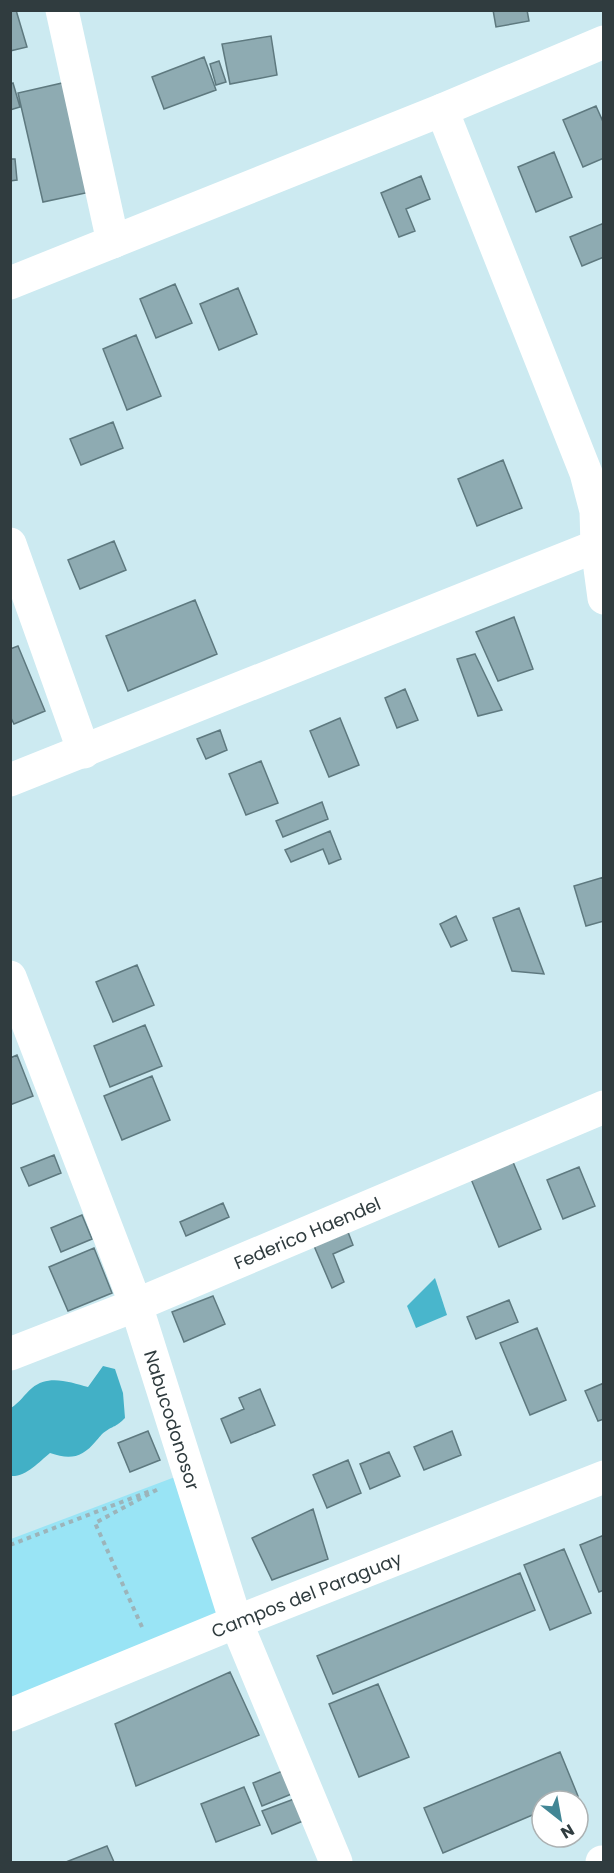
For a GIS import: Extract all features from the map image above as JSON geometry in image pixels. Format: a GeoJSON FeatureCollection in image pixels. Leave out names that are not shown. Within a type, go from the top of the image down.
{"type":"FeatureCollection","features":[{"type":"Feature","properties":{"kind":"street"},"geometry":{"type":"LineString","coordinates":[[62,10],[113,242]]}},
{"type":"Feature","properties":{"kind":"street"},"geometry":{"type":"LineString","coordinates":[[10,283],[441,110],[603,42]]}},
{"type":"Feature","properties":{"kind":"street"},"geometry":{"type":"LineString","coordinates":[[441,110],[586,472],[596,511],[603,598]]}},
{"type":"Feature","properties":{"kind":"street"},"geometry":{"type":"LineString","coordinates":[[10,544],[84,752]]}},
{"type":"Feature","properties":{"kind":"street"},"geometry":{"type":"LineString","coordinates":[[10,780],[600,544]]}},
{"type":"Feature","properties":{"kind":"street","name":"Nabucodonosor"},"geometry":{"type":"LineString","coordinates":[[10,977],[136,1305],[237,1622],[336,1863]]}},
{"type":"Feature","properties":{"kind":"street","name":"Federico Haendel"},"geometry":{"type":"LineString","coordinates":[[10,1354],[136,1305],[603,1107]]}},
{"type":"Feature","properties":{"kind":"street","name":"Campos del Paraguay"},"geometry":{"type":"LineString","coordinates":[[10,1715],[603,1477]]}},
{"type":"Feature","properties":{"kind":"path"},"geometry":{"type":"LineString","coordinates":[[10,1545],[163,1486],[95,1523],[146,1636]]}},
{"type":"Feature","properties":{"kind":"shaded area"},"geometry":{"type":"Polygon","coordinates":[[[435,1278],[447,1315],[416,1328],[407,1306],[435,1278]]]}},
{"type":"Feature","properties":{"kind":"shaded area"},"geometry":{"type":"Polygon","coordinates":[[[103,1366],[115,1369],[123,1393],[125,1418],[103,1433],[91,1447],[81,1454],[70,1457],[50,1453],[27,1472],[11,1476],[11,1408],[32,1388],[45,1381],[59,1380],[88,1387],[103,1366]]]}},
{"type":"Feature","properties":{"kind":"shaded area"},"geometry":{"type":"Polygon","coordinates":[[[175,1477],[230,1616],[11,1707],[11,1539],[175,1477]]]}},
{"type":"Feature","properties":{"kind":"building"},"geometry":{"type":"Polygon","coordinates":[[[10,10],[16,10],[27,47],[10,51],[10,10]]]}},
{"type":"Feature","properties":{"kind":"building"},"geometry":{"type":"Polygon","coordinates":[[[493,10],[527,10],[529,21],[496,27],[493,10]]]}},
{"type":"Feature","properties":{"kind":"building"},"geometry":{"type":"Polygon","coordinates":[[[271,36],[277,75],[230,84],[222,44],[271,36]]]}},
{"type":"Feature","properties":{"kind":"building"},"geometry":{"type":"Polygon","coordinates":[[[204,57],[216,90],[164,109],[152,77],[204,57]]]}},
{"type":"Feature","properties":{"kind":"building"},"geometry":{"type":"Polygon","coordinates":[[[219,61],[226,82],[216,85],[210,64],[219,61]]]}},
{"type":"Feature","properties":{"kind":"building"},"geometry":{"type":"Polygon","coordinates":[[[71,81],[95,191],[43,202],[18,93],[71,81]]]}},
{"type":"Feature","properties":{"kind":"building"},"geometry":{"type":"Polygon","coordinates":[[[13,83],[20,107],[10,110],[10,84],[13,83]]]}},
{"type":"Feature","properties":{"kind":"building"},"geometry":{"type":"Polygon","coordinates":[[[596,106],[604,124],[604,158],[583,167],[563,120],[596,106]]]}},
{"type":"Feature","properties":{"kind":"building"},"geometry":{"type":"Polygon","coordinates":[[[554,152],[572,197],[536,212],[518,167],[554,152]]]}},
{"type":"Feature","properties":{"kind":"building"},"geometry":{"type":"Polygon","coordinates":[[[10,159],[15,159],[17,180],[10,181],[10,159]]]}},
{"type":"Feature","properties":{"kind":"building"},"geometry":{"type":"Polygon","coordinates":[[[421,176],[430,199],[406,209],[415,231],[399,237],[381,193],[421,176]]]}},
{"type":"Feature","properties":{"kind":"building"},"geometry":{"type":"Polygon","coordinates":[[[604,223],[604,257],[582,266],[570,237],[604,223]]]}},
{"type":"Feature","properties":{"kind":"building"},"geometry":{"type":"Polygon","coordinates":[[[175,284],[192,323],[156,338],[140,299],[175,284]]]}},
{"type":"Feature","properties":{"kind":"building"},"geometry":{"type":"Polygon","coordinates":[[[238,288],[257,334],[219,350],[200,304],[238,288]]]}},
{"type":"Feature","properties":{"kind":"building"},"geometry":{"type":"Polygon","coordinates":[[[136,335],[161,396],[127,410],[103,349],[136,335]]]}},
{"type":"Feature","properties":{"kind":"building"},"geometry":{"type":"Polygon","coordinates":[[[113,422],[123,448],[81,465],[70,439],[113,422]]]}},
{"type":"Feature","properties":{"kind":"building"},"geometry":{"type":"Polygon","coordinates":[[[503,460],[522,508],[477,526],[458,479],[503,460]]]}},
{"type":"Feature","properties":{"kind":"building"},"geometry":{"type":"Polygon","coordinates":[[[114,541],[126,570],[80,589],[68,560],[114,541]]]}},
{"type":"Feature","properties":{"kind":"building"},"geometry":{"type":"Polygon","coordinates":[[[195,600],[217,654],[128,691],[106,636],[195,600]]]}},
{"type":"Feature","properties":{"kind":"building"},"geometry":{"type":"Polygon","coordinates":[[[514,617],[533,669],[498,681],[476,632],[514,617]]]}},
{"type":"Feature","properties":{"kind":"building"},"geometry":{"type":"Polygon","coordinates":[[[18,646],[45,711],[14,724],[10,716],[10,649],[18,646]]]}},
{"type":"Feature","properties":{"kind":"building"},"geometry":{"type":"Polygon","coordinates":[[[475,654],[502,710],[478,716],[457,659],[475,654]]]}},
{"type":"Feature","properties":{"kind":"building"},"geometry":{"type":"Polygon","coordinates":[[[405,689],[418,720],[397,728],[385,698],[405,689]]]}},
{"type":"Feature","properties":{"kind":"building"},"geometry":{"type":"Polygon","coordinates":[[[340,718],[359,765],[329,777],[310,731],[340,718]]]}},
{"type":"Feature","properties":{"kind":"building"},"geometry":{"type":"Polygon","coordinates":[[[220,730],[227,750],[206,759],[197,739],[220,730]]]}},
{"type":"Feature","properties":{"kind":"building"},"geometry":{"type":"Polygon","coordinates":[[[261,761],[278,803],[246,815],[229,774],[261,761]]]}},
{"type":"Feature","properties":{"kind":"building"},"geometry":{"type":"Polygon","coordinates":[[[322,802],[328,819],[283,837],[276,821],[322,802]]]}},
{"type":"Feature","properties":{"kind":"building"},"geometry":{"type":"Polygon","coordinates":[[[330,831],[341,859],[329,864],[323,849],[291,862],[285,850],[330,831]]]}},
{"type":"Feature","properties":{"kind":"building"},"geometry":{"type":"Polygon","coordinates":[[[604,877],[604,921],[586,926],[574,886],[604,877]]]}},
{"type":"Feature","properties":{"kind":"building"},"geometry":{"type":"Polygon","coordinates":[[[519,908],[544,974],[512,971],[493,918],[519,908]]]}},
{"type":"Feature","properties":{"kind":"building"},"geometry":{"type":"Polygon","coordinates":[[[456,916],[467,940],[451,947],[440,924],[456,916]]]}},
{"type":"Feature","properties":{"kind":"building"},"geometry":{"type":"Polygon","coordinates":[[[137,965],[154,1005],[113,1022],[96,982],[137,965]]]}},
{"type":"Feature","properties":{"kind":"building"},"geometry":{"type":"Polygon","coordinates":[[[145,1025],[162,1066],[110,1087],[94,1046],[145,1025]]]}},
{"type":"Feature","properties":{"kind":"building"},"geometry":{"type":"Polygon","coordinates":[[[17,1055],[33,1096],[10,1105],[10,1058],[17,1055]]]}},
{"type":"Feature","properties":{"kind":"building"},"geometry":{"type":"Polygon","coordinates":[[[152,1076],[170,1120],[122,1140],[104,1096],[152,1076]]]}},
{"type":"Feature","properties":{"kind":"building"},"geometry":{"type":"Polygon","coordinates":[[[54,1155],[61,1173],[29,1186],[21,1168],[54,1155]]]}},
{"type":"Feature","properties":{"kind":"building"},"geometry":{"type":"Polygon","coordinates":[[[513,1162],[541,1229],[499,1247],[471,1179],[513,1162]]]}},
{"type":"Feature","properties":{"kind":"building"},"geometry":{"type":"Polygon","coordinates":[[[579,1167],[595,1206],[563,1219],[547,1180],[579,1167]]]}},
{"type":"Feature","properties":{"kind":"building"},"geometry":{"type":"Polygon","coordinates":[[[223,1203],[229,1217],[186,1236],[180,1222],[223,1203]]]}},
{"type":"Feature","properties":{"kind":"building"},"geometry":{"type":"Polygon","coordinates":[[[82,1215],[92,1239],[61,1252],[51,1228],[82,1215]]]}},
{"type":"Feature","properties":{"kind":"building"},"geometry":{"type":"Polygon","coordinates":[[[348,1232],[353,1245],[333,1254],[344,1282],[332,1288],[314,1246],[348,1232]]]}},
{"type":"Feature","properties":{"kind":"building"},"geometry":{"type":"Polygon","coordinates":[[[94,1248],[112,1293],[68,1311],[49,1267],[94,1248]]]}},
{"type":"Feature","properties":{"kind":"building"},"geometry":{"type":"Polygon","coordinates":[[[213,1296],[225,1324],[184,1342],[172,1312],[213,1296]]]}},
{"type":"Feature","properties":{"kind":"building"},"geometry":{"type":"Polygon","coordinates":[[[509,1300],[518,1322],[476,1339],[467,1317],[509,1300]]]}},
{"type":"Feature","properties":{"kind":"building"},"geometry":{"type":"Polygon","coordinates":[[[537,1328],[566,1400],[530,1415],[500,1343],[537,1328]]]}},
{"type":"Feature","properties":{"kind":"building"},"geometry":{"type":"Polygon","coordinates":[[[604,1383],[604,1419],[598,1421],[585,1391],[604,1383]]]}},
{"type":"Feature","properties":{"kind":"building"},"geometry":{"type":"Polygon","coordinates":[[[260,1389],[275,1425],[231,1443],[221,1419],[244,1409],[239,1398],[260,1389]]]}},
{"type":"Feature","properties":{"kind":"building"},"geometry":{"type":"Polygon","coordinates":[[[148,1431],[160,1460],[130,1472],[118,1443],[148,1431]]]}},
{"type":"Feature","properties":{"kind":"building"},"geometry":{"type":"Polygon","coordinates":[[[452,1431],[461,1455],[424,1470],[414,1447],[452,1431]]]}},
{"type":"Feature","properties":{"kind":"building"},"geometry":{"type":"Polygon","coordinates":[[[389,1452],[400,1476],[370,1489],[360,1464],[389,1452]]]}},
{"type":"Feature","properties":{"kind":"building"},"geometry":{"type":"Polygon","coordinates":[[[348,1460],[361,1493],[327,1508],[313,1475],[348,1460]]]}},
{"type":"Feature","properties":{"kind":"building"},"geometry":{"type":"Polygon","coordinates":[[[313,1509],[328,1559],[272,1580],[252,1538],[313,1509]]]}},
{"type":"Feature","properties":{"kind":"building"},"geometry":{"type":"Polygon","coordinates":[[[604,1535],[604,1590],[599,1592],[580,1545],[604,1535]]]}},
{"type":"Feature","properties":{"kind":"building"},"geometry":{"type":"Polygon","coordinates":[[[564,1549],[591,1613],[550,1630],[524,1565],[564,1549]]]}},
{"type":"Feature","properties":{"kind":"building"},"geometry":{"type":"Polygon","coordinates":[[[520,1573],[535,1610],[333,1694],[317,1656],[520,1573]]]}},
{"type":"Feature","properties":{"kind":"building"},"geometry":{"type":"Polygon","coordinates":[[[230,1672],[259,1735],[136,1786],[115,1724],[230,1672]]]}},
{"type":"Feature","properties":{"kind":"building"},"geometry":{"type":"Polygon","coordinates":[[[378,1684],[409,1757],[359,1777],[329,1704],[378,1684]]]}},
{"type":"Feature","properties":{"kind":"building"},"geometry":{"type":"Polygon","coordinates":[[[560,1752],[575,1789],[530,1789],[530,1816],[443,1853],[424,1808],[560,1752]]]}},
{"type":"Feature","properties":{"kind":"building"},"geometry":{"type":"Polygon","coordinates":[[[285,1770],[294,1793],[262,1806],[253,1783],[285,1770]]]}},
{"type":"Feature","properties":{"kind":"building"},"geometry":{"type":"Polygon","coordinates":[[[244,1787],[260,1825],[216,1842],[201,1804],[244,1787]]]}},
{"type":"Feature","properties":{"kind":"building"},"geometry":{"type":"Polygon","coordinates":[[[294,1799],[303,1821],[272,1834],[262,1811],[294,1799]]]}},
{"type":"Feature","properties":{"kind":"building"},"geometry":{"type":"Polygon","coordinates":[[[107,1846],[114,1862],[66,1862],[107,1846]]]}}]}
